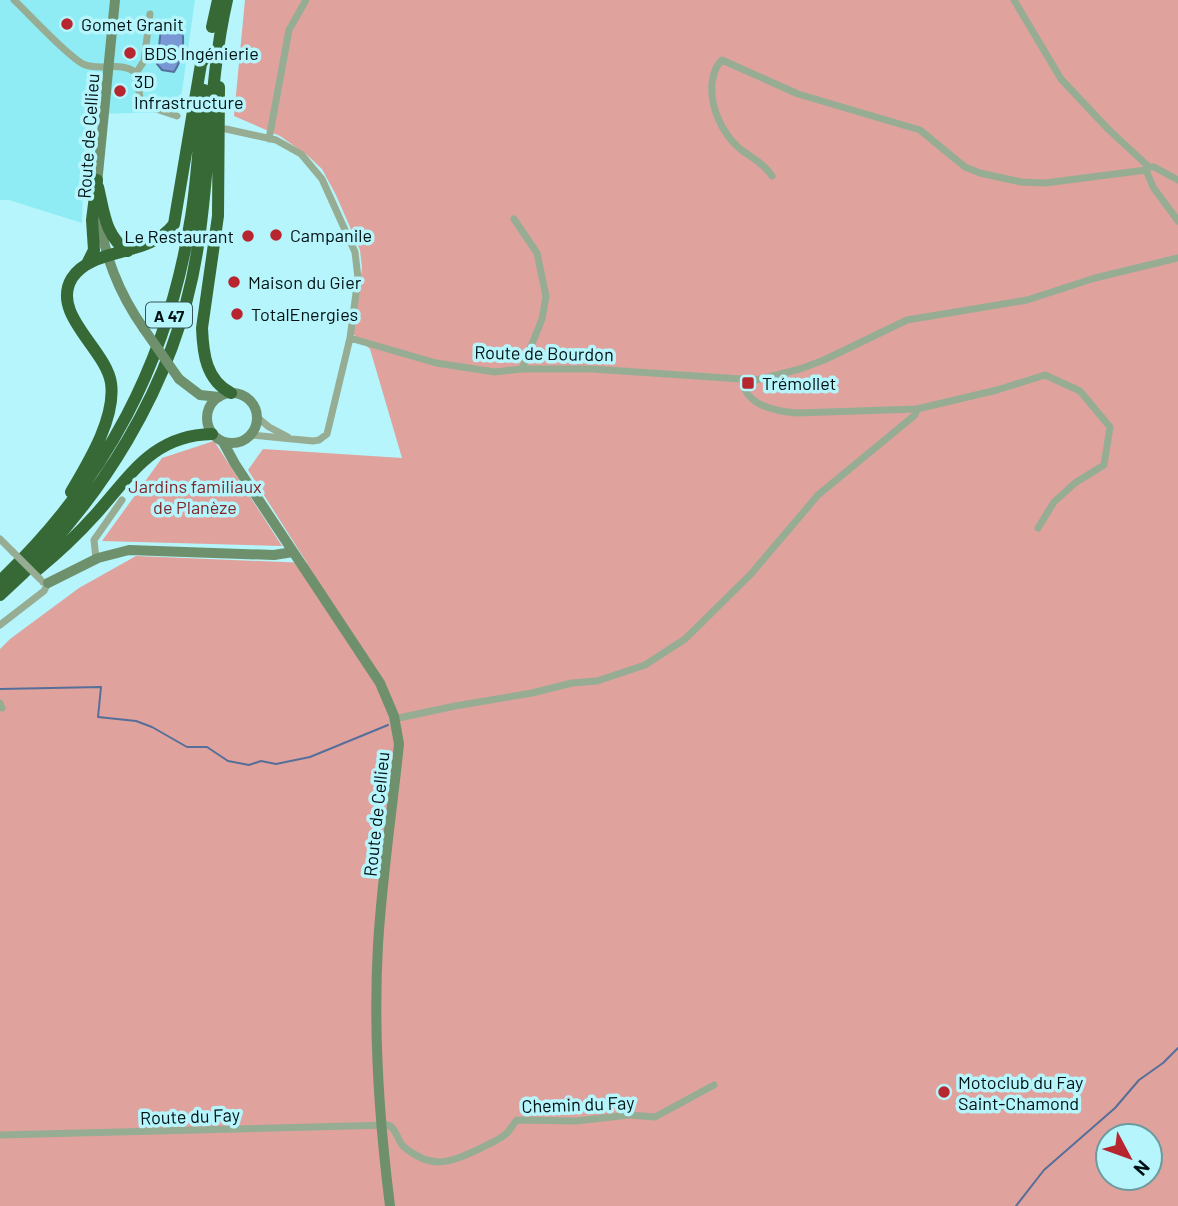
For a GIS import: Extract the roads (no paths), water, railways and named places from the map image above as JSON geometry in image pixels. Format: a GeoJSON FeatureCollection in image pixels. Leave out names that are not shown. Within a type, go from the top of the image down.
{"type":"FeatureCollection","features":[{"type":"Feature","properties":{"kind":"highway","name":"A 47"},"geometry":{"type":"LineString","coordinates":[[1,590],[84,486],[124,424],[142,389],[166,326],[192,213],[218,0]]}},
{"type":"Feature","properties":{"kind":"highway","name":"A 47"},"geometry":{"type":"LineString","coordinates":[[1,590],[47,549],[105,477],[137,423],[167,358],[183,312],[197,255],[212,53],[227,0]]}},
{"type":"Feature","properties":{"kind":"highway"},"geometry":{"type":"LineString","coordinates":[[87,264],[162,237],[174,225],[201,64],[212,53]]}},
{"type":"Feature","properties":{"kind":"highway"},"geometry":{"type":"LineString","coordinates":[[212,53],[219,80],[218,216],[205,302],[202,344],[210,373],[225,395]]}},
{"type":"Feature","properties":{"kind":"highway"},"geometry":{"type":"LineString","coordinates":[[97,180],[110,232],[120,246],[128,251]]}},
{"type":"Feature","properties":{"kind":"highway"},"geometry":{"type":"LineString","coordinates":[[41,540],[96,446],[112,398],[108,370],[72,315],[67,302],[72,279],[87,264],[94,250],[92,220],[97,180]]}},
{"type":"Feature","properties":{"kind":"highway"},"geometry":{"type":"LineString","coordinates":[[1,590],[17,588],[70,541],[148,456],[180,439],[212,434]]}},
{"type":"Feature","properties":{"kind":"main road","name":"Route de Cellieu"},"geometry":{"type":"LineString","coordinates":[[115,0],[97,180],[102,236],[119,289],[178,379],[207,414]]}},
{"type":"Feature","properties":{"kind":"main road","name":"Route de Cellieu"},"geometry":{"type":"LineString","coordinates":[[178,379],[200,395],[225,395]]}},
{"type":"Feature","properties":{"kind":"main road"},"geometry":{"type":"LineString","coordinates":[[239,470],[237,452],[242,442],[251,435],[258,418],[249,399],[238,393],[225,395],[209,407],[208,427],[212,434],[223,442],[242,442]]}},
{"type":"Feature","properties":{"kind":"main road","name":"Route de Cellieu"},"geometry":{"type":"LineString","coordinates":[[223,442],[380,683],[394,719],[398,744],[378,944],[376,1024],[380,1126],[390,1206]]}},
{"type":"Feature","properties":{"kind":"main road"},"geometry":{"type":"LineString","coordinates":[[44,581],[96,559],[129,550],[274,555],[293,552]]}},
{"type":"Feature","properties":{"kind":"street"},"geometry":{"type":"LineString","coordinates":[[15,0],[80,62],[108,68],[124,66],[136,73]]}},
{"type":"Feature","properties":{"kind":"street"},"geometry":{"type":"LineString","coordinates":[[269,139],[289,30],[306,0]]}},
{"type":"Feature","properties":{"kind":"street"},"geometry":{"type":"LineString","coordinates":[[1014,0],[1061,79],[1147,169],[1153,187],[1178,221]]}},
{"type":"Feature","properties":{"kind":"street"},"geometry":{"type":"LineString","coordinates":[[150,14],[145,61],[136,73],[142,104],[177,116]]}},
{"type":"Feature","properties":{"kind":"street"},"geometry":{"type":"LineString","coordinates":[[772,176],[736,145],[716,114],[712,87],[716,66],[722,60],[798,94],[920,130],[965,167],[980,173],[1021,182],[1045,183],[1154,167],[1178,180]]}},
{"type":"Feature","properties":{"kind":"street"},"geometry":{"type":"LineString","coordinates":[[226,129],[289,146],[311,165],[326,186],[355,252],[358,269],[350,336],[327,434],[319,440],[251,435]]}},
{"type":"Feature","properties":{"kind":"street"},"geometry":{"type":"LineString","coordinates":[[514,219],[537,253],[546,296],[542,319],[522,369]]}},
{"type":"Feature","properties":{"kind":"street","name":"Route de Bourdon"},"geometry":{"type":"LineString","coordinates":[[350,336],[436,363],[495,372],[522,369],[638,371],[756,380],[800,369],[907,320],[1027,300],[1095,278],[1178,258]]}},
{"type":"Feature","properties":{"kind":"street"},"geometry":{"type":"LineString","coordinates":[[742,380],[747,394],[754,400],[780,411],[917,409],[997,390],[1045,374],[1080,391],[1110,427],[1105,463],[1075,483],[1054,502],[1038,528]]}},
{"type":"Feature","properties":{"kind":"street"},"geometry":{"type":"LineString","coordinates":[[394,719],[572,683],[597,681],[645,665],[685,639],[751,574],[817,495],[907,422],[917,409]]}},
{"type":"Feature","properties":{"kind":"street"},"geometry":{"type":"LineString","coordinates":[[258,418],[277,432],[295,439]]}},
{"type":"Feature","properties":{"kind":"street"},"geometry":{"type":"LineString","coordinates":[[96,559],[94,540],[122,499]]}},
{"type":"Feature","properties":{"kind":"street"},"geometry":{"type":"LineString","coordinates":[[0,539],[44,581],[44,591],[0,625]]}},
{"type":"Feature","properties":{"kind":"street","name":"Chemin du Fay"},"geometry":{"type":"LineString","coordinates":[[380,1126],[393,1127],[404,1147],[426,1160],[443,1163],[459,1159],[503,1136],[517,1120],[576,1121],[629,1115],[655,1117],[714,1085]]}},
{"type":"Feature","properties":{"kind":"street","name":"Route du Fay"},"geometry":{"type":"LineString","coordinates":[[0,1135],[380,1126]]}},
{"type":"Feature","properties":{"kind":"waterway"},"geometry":{"type":"LineString","coordinates":[[0,689],[101,687],[98,717],[136,721],[187,747],[207,747],[228,761],[249,765],[261,761],[276,764],[310,757],[388,725]]}},
{"type":"Feature","properties":{"kind":"waterway"},"geometry":{"type":"LineString","coordinates":[[1016,1206],[1044,1170],[1115,1108],[1139,1080],[1178,1048]]}},
{"type":"Feature","properties":{"kind":"place","name":"Gomet Granit"},"geometry":{"type":"Point","coordinates":[67,24]}},
{"type":"Feature","properties":{"kind":"place","name":"BDS Ingénierie"},"geometry":{"type":"Point","coordinates":[130,53]}},
{"type":"Feature","properties":{"kind":"place","name":"3D Infrastructure"},"geometry":{"type":"Point","coordinates":[120,91]}},
{"type":"Feature","properties":{"kind":"place","name":"Campanile"},"geometry":{"type":"Point","coordinates":[276,235]}},
{"type":"Feature","properties":{"kind":"place","name":"Le Restaurant"},"geometry":{"type":"Point","coordinates":[248,236]}},
{"type":"Feature","properties":{"kind":"place","name":"Maison du Gier"},"geometry":{"type":"Point","coordinates":[234,282]}},
{"type":"Feature","properties":{"kind":"place","name":"TotalEnergies"},"geometry":{"type":"Point","coordinates":[237,314]}},
{"type":"Feature","properties":{"kind":"place","name":"Trémollet"},"geometry":{"type":"Point","coordinates":[748,383]}},
{"type":"Feature","properties":{"kind":"place","name":"Motoclub du Fay Saint-Chamond"},"geometry":{"type":"Point","coordinates":[944,1092]}},
{"type":"Feature","properties":{"kind":"park label","name":"Jardins familiaux de Planèze"},"geometry":{"type":"Point","coordinates":[195,496]}}]}
